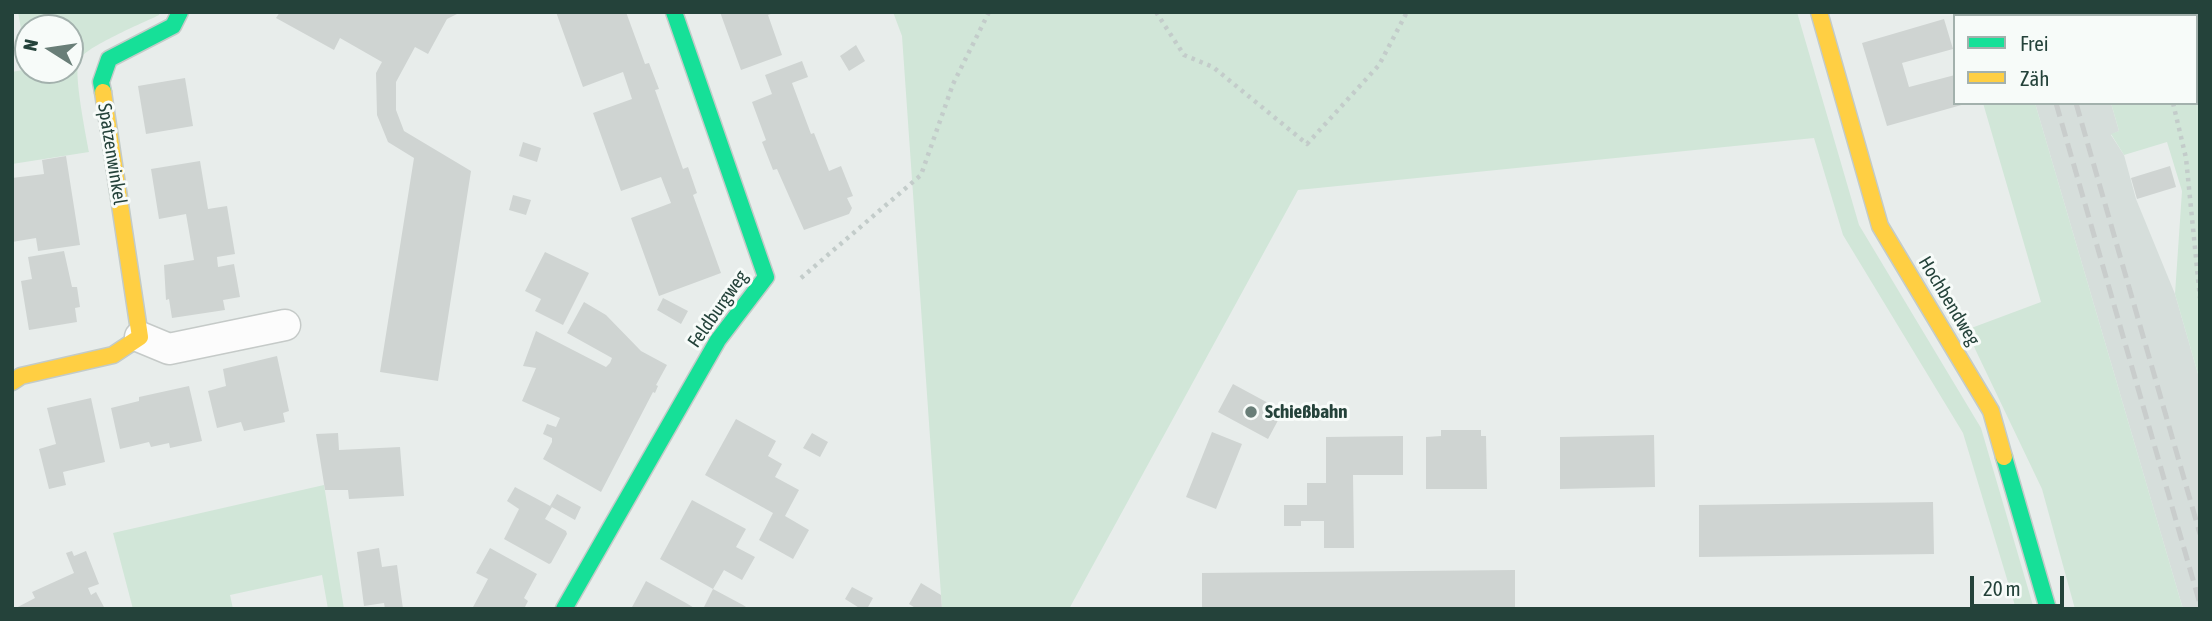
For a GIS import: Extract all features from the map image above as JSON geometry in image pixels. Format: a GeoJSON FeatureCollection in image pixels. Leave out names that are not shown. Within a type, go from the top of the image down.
{"type":"FeatureCollection","features":[{"type":"Feature","properties":{"kind":"street","name":"Spatzenwinkel"},"geometry":{"type":"LineString","coordinates":[[140,337],[101,82],[109,59],[173,26],[180,12]]}},
{"type":"Feature","properties":{"kind":"street","name":"Feldburgweg"},"geometry":{"type":"LineString","coordinates":[[564,609],[719,340],[766,277],[674,12]]}},
{"type":"Feature","properties":{"kind":"street","name":"Hochbendweg"},"geometry":{"type":"LineString","coordinates":[[1819,12],[1880,226],[1991,411],[2048,609]]}},
{"type":"Feature","properties":{"kind":"street"},"geometry":{"type":"LineString","coordinates":[[12,382],[21,376],[113,355],[140,337],[169,349],[285,325]]}},
{"type":"Feature","properties":{"kind":"path"},"geometry":{"type":"LineString","coordinates":[[766,277],[800,278],[921,175],[953,84],[989,12]]}},
{"type":"Feature","properties":{"kind":"path"},"geometry":{"type":"LineString","coordinates":[[1156,12],[1184,55],[1213,67],[1307,144],[1379,65],[1407,12]]}},
{"type":"Feature","properties":{"kind":"path"},"geometry":{"type":"LineString","coordinates":[[2173,105],[2186,158],[2200,298]]}},
{"type":"Feature","properties":{"kind":"shaded area"},"geometry":{"type":"Polygon","coordinates":[[[2009,12],[2156,14],[2010,14],[2009,12]]]}},
{"type":"Feature","properties":{"kind":"shaded area"},"geometry":{"type":"Polygon","coordinates":[[[2036,105],[2112,105],[2119,131],[2111,135],[2124,155],[2136,199],[2175,294],[2200,381],[2200,609],[2183,609],[2036,105]]]}},
{"type":"Feature","properties":{"kind":"green space"},"geometry":{"type":"Polygon","coordinates":[[[160,12],[159,15],[115,36],[84,55],[84,14],[18,14],[160,12]]]}},
{"type":"Feature","properties":{"kind":"green space"},"geometry":{"type":"Polygon","coordinates":[[[893,12],[1797,12],[1859,225],[1981,428],[2034,609],[2016,609],[1963,433],[1843,235],[1814,138],[1298,190],[1069,609],[942,609],[902,36],[893,12]]]}},
{"type":"Feature","properties":{"kind":"green space"},"geometry":{"type":"Polygon","coordinates":[[[2198,40],[2200,381],[2175,294],[2182,191],[2167,142],[2124,155],[2111,134],[2119,131],[2112,105],[2198,105],[2198,40]]]}},
{"type":"Feature","properties":{"kind":"green space"},"geometry":{"type":"Polygon","coordinates":[[[12,72],[14,84],[79,84],[89,152],[12,164],[12,72]]]}},
{"type":"Feature","properties":{"kind":"green space"},"geometry":{"type":"Polygon","coordinates":[[[1984,105],[2036,105],[2183,609],[2075,609],[2042,489],[1966,330],[2041,302],[1984,105]]]}},
{"type":"Feature","properties":{"kind":"green space"},"geometry":{"type":"Polygon","coordinates":[[[324,485],[344,609],[328,609],[322,575],[230,595],[233,609],[133,609],[113,533],[324,485]]]}},
{"type":"Feature","properties":{"kind":"building"},"geometry":{"type":"Polygon","coordinates":[[[280,12],[461,12],[447,19],[428,54],[415,47],[396,82],[396,110],[404,131],[471,171],[438,381],[380,372],[414,158],[388,142],[377,115],[376,73],[382,62],[340,38],[334,50],[276,18],[280,12]]]}},
{"type":"Feature","properties":{"kind":"building"},"geometry":{"type":"Polygon","coordinates":[[[556,12],[626,12],[645,64],[649,63],[659,89],[655,90],[683,169],[688,167],[697,193],[693,195],[721,273],[659,296],[631,218],[671,203],[661,177],[621,191],[593,113],[632,99],[623,72],[583,87],[556,12]]]}},
{"type":"Feature","properties":{"kind":"building"},"geometry":{"type":"Polygon","coordinates":[[[720,12],[776,12],[768,15],[782,55],[741,70],[720,12]]]}},
{"type":"Feature","properties":{"kind":"building"},"geometry":{"type":"Polygon","coordinates":[[[1944,19],[1953,49],[1902,63],[1909,87],[1953,76],[1953,105],[1961,105],[1887,126],[1862,43],[1944,19]]]}},
{"type":"Feature","properties":{"kind":"building"},"geometry":{"type":"Polygon","coordinates":[[[856,45],[865,61],[849,71],[840,56],[856,45]]]}},
{"type":"Feature","properties":{"kind":"building"},"geometry":{"type":"Polygon","coordinates":[[[802,61],[808,77],[792,83],[811,134],[814,133],[829,171],[841,166],[853,196],[847,198],[852,208],[849,214],[804,230],[777,169],[773,170],[762,142],[766,140],[752,102],[772,94],[765,75],[802,61]]]}},
{"type":"Feature","properties":{"kind":"building"},"geometry":{"type":"Polygon","coordinates":[[[185,78],[193,126],[146,134],[138,86],[185,78]]]}},
{"type":"Feature","properties":{"kind":"building"},"geometry":{"type":"Polygon","coordinates":[[[523,142],[541,148],[537,162],[519,156],[523,142]]]}},
{"type":"Feature","properties":{"kind":"building"},"geometry":{"type":"Polygon","coordinates":[[[66,156],[80,245],[38,251],[36,238],[12,242],[12,178],[44,174],[42,160],[66,156]]]}},
{"type":"Feature","properties":{"kind":"building"},"geometry":{"type":"Polygon","coordinates":[[[200,161],[208,209],[227,206],[235,254],[217,257],[218,267],[234,264],[240,297],[223,300],[225,310],[172,318],[169,299],[166,300],[164,265],[194,260],[186,214],[159,219],[151,169],[200,161]]]}},
{"type":"Feature","properties":{"kind":"building"},"geometry":{"type":"Polygon","coordinates":[[[2170,166],[2176,187],[2137,199],[2131,178],[2170,166]]]}},
{"type":"Feature","properties":{"kind":"building"},"geometry":{"type":"Polygon","coordinates":[[[513,195],[531,200],[526,215],[509,210],[513,195]]]}},
{"type":"Feature","properties":{"kind":"building"},"geometry":{"type":"Polygon","coordinates":[[[64,251],[72,287],[77,287],[80,307],[75,308],[77,322],[29,330],[21,281],[32,279],[28,257],[64,251]]]}},
{"type":"Feature","properties":{"kind":"building"},"geometry":{"type":"Polygon","coordinates":[[[545,252],[589,273],[563,325],[535,311],[541,299],[525,291],[545,252]]]}},
{"type":"Feature","properties":{"kind":"building"},"geometry":{"type":"Polygon","coordinates":[[[663,298],[688,311],[681,324],[657,310],[663,298]]]}},
{"type":"Feature","properties":{"kind":"building"},"geometry":{"type":"Polygon","coordinates":[[[584,302],[606,315],[641,351],[667,365],[656,385],[658,386],[655,393],[653,392],[601,492],[543,459],[552,442],[552,438],[543,434],[547,424],[556,427],[560,418],[522,401],[536,368],[523,366],[536,331],[606,367],[610,363],[612,358],[567,333],[584,302]]]}},
{"type":"Feature","properties":{"kind":"building"},"geometry":{"type":"Polygon","coordinates":[[[277,356],[289,411],[283,413],[285,422],[244,431],[241,422],[217,428],[208,391],[226,386],[223,369],[277,356]]]}},
{"type":"Feature","properties":{"kind":"building","name":"Schießbahn"},"geometry":{"type":"Polygon","coordinates":[[[1233,384],[1283,411],[1268,439],[1218,412],[1233,384]]]}},
{"type":"Feature","properties":{"kind":"building"},"geometry":{"type":"Polygon","coordinates":[[[189,386],[202,441],[170,448],[169,443],[151,447],[149,442],[120,449],[111,408],[139,401],[139,397],[189,386]]]}},
{"type":"Feature","properties":{"kind":"building"},"geometry":{"type":"Polygon","coordinates":[[[91,398],[105,462],[63,472],[66,485],[49,489],[39,449],[56,444],[47,408],[91,398]]]}},
{"type":"Feature","properties":{"kind":"building"},"geometry":{"type":"Polygon","coordinates":[[[736,419],[776,441],[768,456],[782,464],[775,477],[799,490],[785,516],[809,530],[793,559],[759,540],[773,513],[705,475],[736,419]]]}},
{"type":"Feature","properties":{"kind":"building"},"geometry":{"type":"Polygon","coordinates":[[[1441,430],[1481,430],[1481,436],[1486,436],[1487,489],[1426,489],[1426,437],[1441,436],[1441,430]]]}},
{"type":"Feature","properties":{"kind":"building"},"geometry":{"type":"Polygon","coordinates":[[[1212,432],[1242,444],[1216,509],[1186,497],[1212,432]]]}},
{"type":"Feature","properties":{"kind":"building"},"geometry":{"type":"Polygon","coordinates":[[[338,433],[339,450],[400,447],[404,496],[349,499],[348,490],[325,490],[316,434],[338,433]]]}},
{"type":"Feature","properties":{"kind":"building"},"geometry":{"type":"Polygon","coordinates":[[[812,433],[828,442],[820,457],[803,448],[812,433]]]}},
{"type":"Feature","properties":{"kind":"building"},"geometry":{"type":"Polygon","coordinates":[[[1654,435],[1655,487],[1560,489],[1560,437],[1654,435]]]}},
{"type":"Feature","properties":{"kind":"building"},"geometry":{"type":"Polygon","coordinates":[[[1403,436],[1403,475],[1353,475],[1354,548],[1324,548],[1324,521],[1301,521],[1301,526],[1284,526],[1284,505],[1307,505],[1307,483],[1326,483],[1326,437],[1403,436]]]}},
{"type":"Feature","properties":{"kind":"building"},"geometry":{"type":"Polygon","coordinates":[[[515,487],[552,507],[545,519],[566,531],[567,534],[549,564],[504,539],[519,509],[507,501],[515,487]]]}},
{"type":"Feature","properties":{"kind":"building"},"geometry":{"type":"Polygon","coordinates":[[[557,494],[581,507],[575,520],[550,506],[557,494]]]}},
{"type":"Feature","properties":{"kind":"building"},"geometry":{"type":"Polygon","coordinates":[[[692,500],[746,529],[736,547],[755,557],[742,580],[724,570],[713,589],[660,559],[692,500]]]}},
{"type":"Feature","properties":{"kind":"building"},"geometry":{"type":"Polygon","coordinates":[[[1933,502],[1934,554],[1699,557],[1699,505],[1933,502]]]}},
{"type":"Feature","properties":{"kind":"building"},"geometry":{"type":"Polygon","coordinates":[[[379,548],[382,567],[397,565],[403,609],[385,609],[384,603],[364,606],[357,552],[379,548]]]}},
{"type":"Feature","properties":{"kind":"building"},"geometry":{"type":"Polygon","coordinates":[[[490,548],[537,574],[524,598],[528,601],[524,609],[472,609],[488,579],[476,573],[490,548]]]}},
{"type":"Feature","properties":{"kind":"building"},"geometry":{"type":"Polygon","coordinates":[[[72,551],[74,556],[86,551],[99,584],[88,588],[91,595],[96,592],[105,609],[14,609],[35,598],[32,592],[74,573],[66,553],[72,551]]]}},
{"type":"Feature","properties":{"kind":"building"},"geometry":{"type":"Polygon","coordinates":[[[1515,570],[1515,609],[1202,609],[1202,573],[1515,570]]]}},
{"type":"Feature","properties":{"kind":"building"},"geometry":{"type":"Polygon","coordinates":[[[646,581],[686,603],[696,609],[631,609],[646,581]]]}},
{"type":"Feature","properties":{"kind":"building"},"geometry":{"type":"Polygon","coordinates":[[[921,583],[941,595],[942,609],[917,609],[909,604],[921,583]]]}},
{"type":"Feature","properties":{"kind":"building"},"geometry":{"type":"Polygon","coordinates":[[[852,587],[873,598],[867,609],[861,609],[845,599],[852,587]]]}},
{"type":"Feature","properties":{"kind":"building"},"geometry":{"type":"Polygon","coordinates":[[[713,589],[743,605],[749,609],[703,609],[713,589]]]}},
{"type":"Feature","properties":{"kind":"railway"},"geometry":{"type":"LineString","coordinates":[[2057,105],[2200,604]]}},
{"type":"Feature","properties":{"kind":"railway"},"geometry":{"type":"LineString","coordinates":[[2077,105],[2200,534]]}},
{"type":"Feature","properties":{"kind":"traffic: fast"},"geometry":{"type":"LineString","coordinates":[[103,92],[101,82],[109,59],[173,26],[180,12]]}},
{"type":"Feature","properties":{"kind":"traffic: fast"},"geometry":{"type":"LineString","coordinates":[[564,609],[718,340],[766,277],[674,12]]}},
{"type":"Feature","properties":{"kind":"traffic: fast"},"geometry":{"type":"LineString","coordinates":[[2004,457],[2048,609]]}},
{"type":"Feature","properties":{"kind":"traffic: slow"},"geometry":{"type":"LineString","coordinates":[[1819,12],[1880,226],[1991,411],[2004,457]]}},
{"type":"Feature","properties":{"kind":"traffic: slow"},"geometry":{"type":"LineString","coordinates":[[12,382],[21,376],[113,355],[140,337],[103,92]]}},
{"type":"Feature","properties":{"kind":"place","name":"Schießbahn"},"geometry":{"type":"Point","coordinates":[1251,412]}}]}
